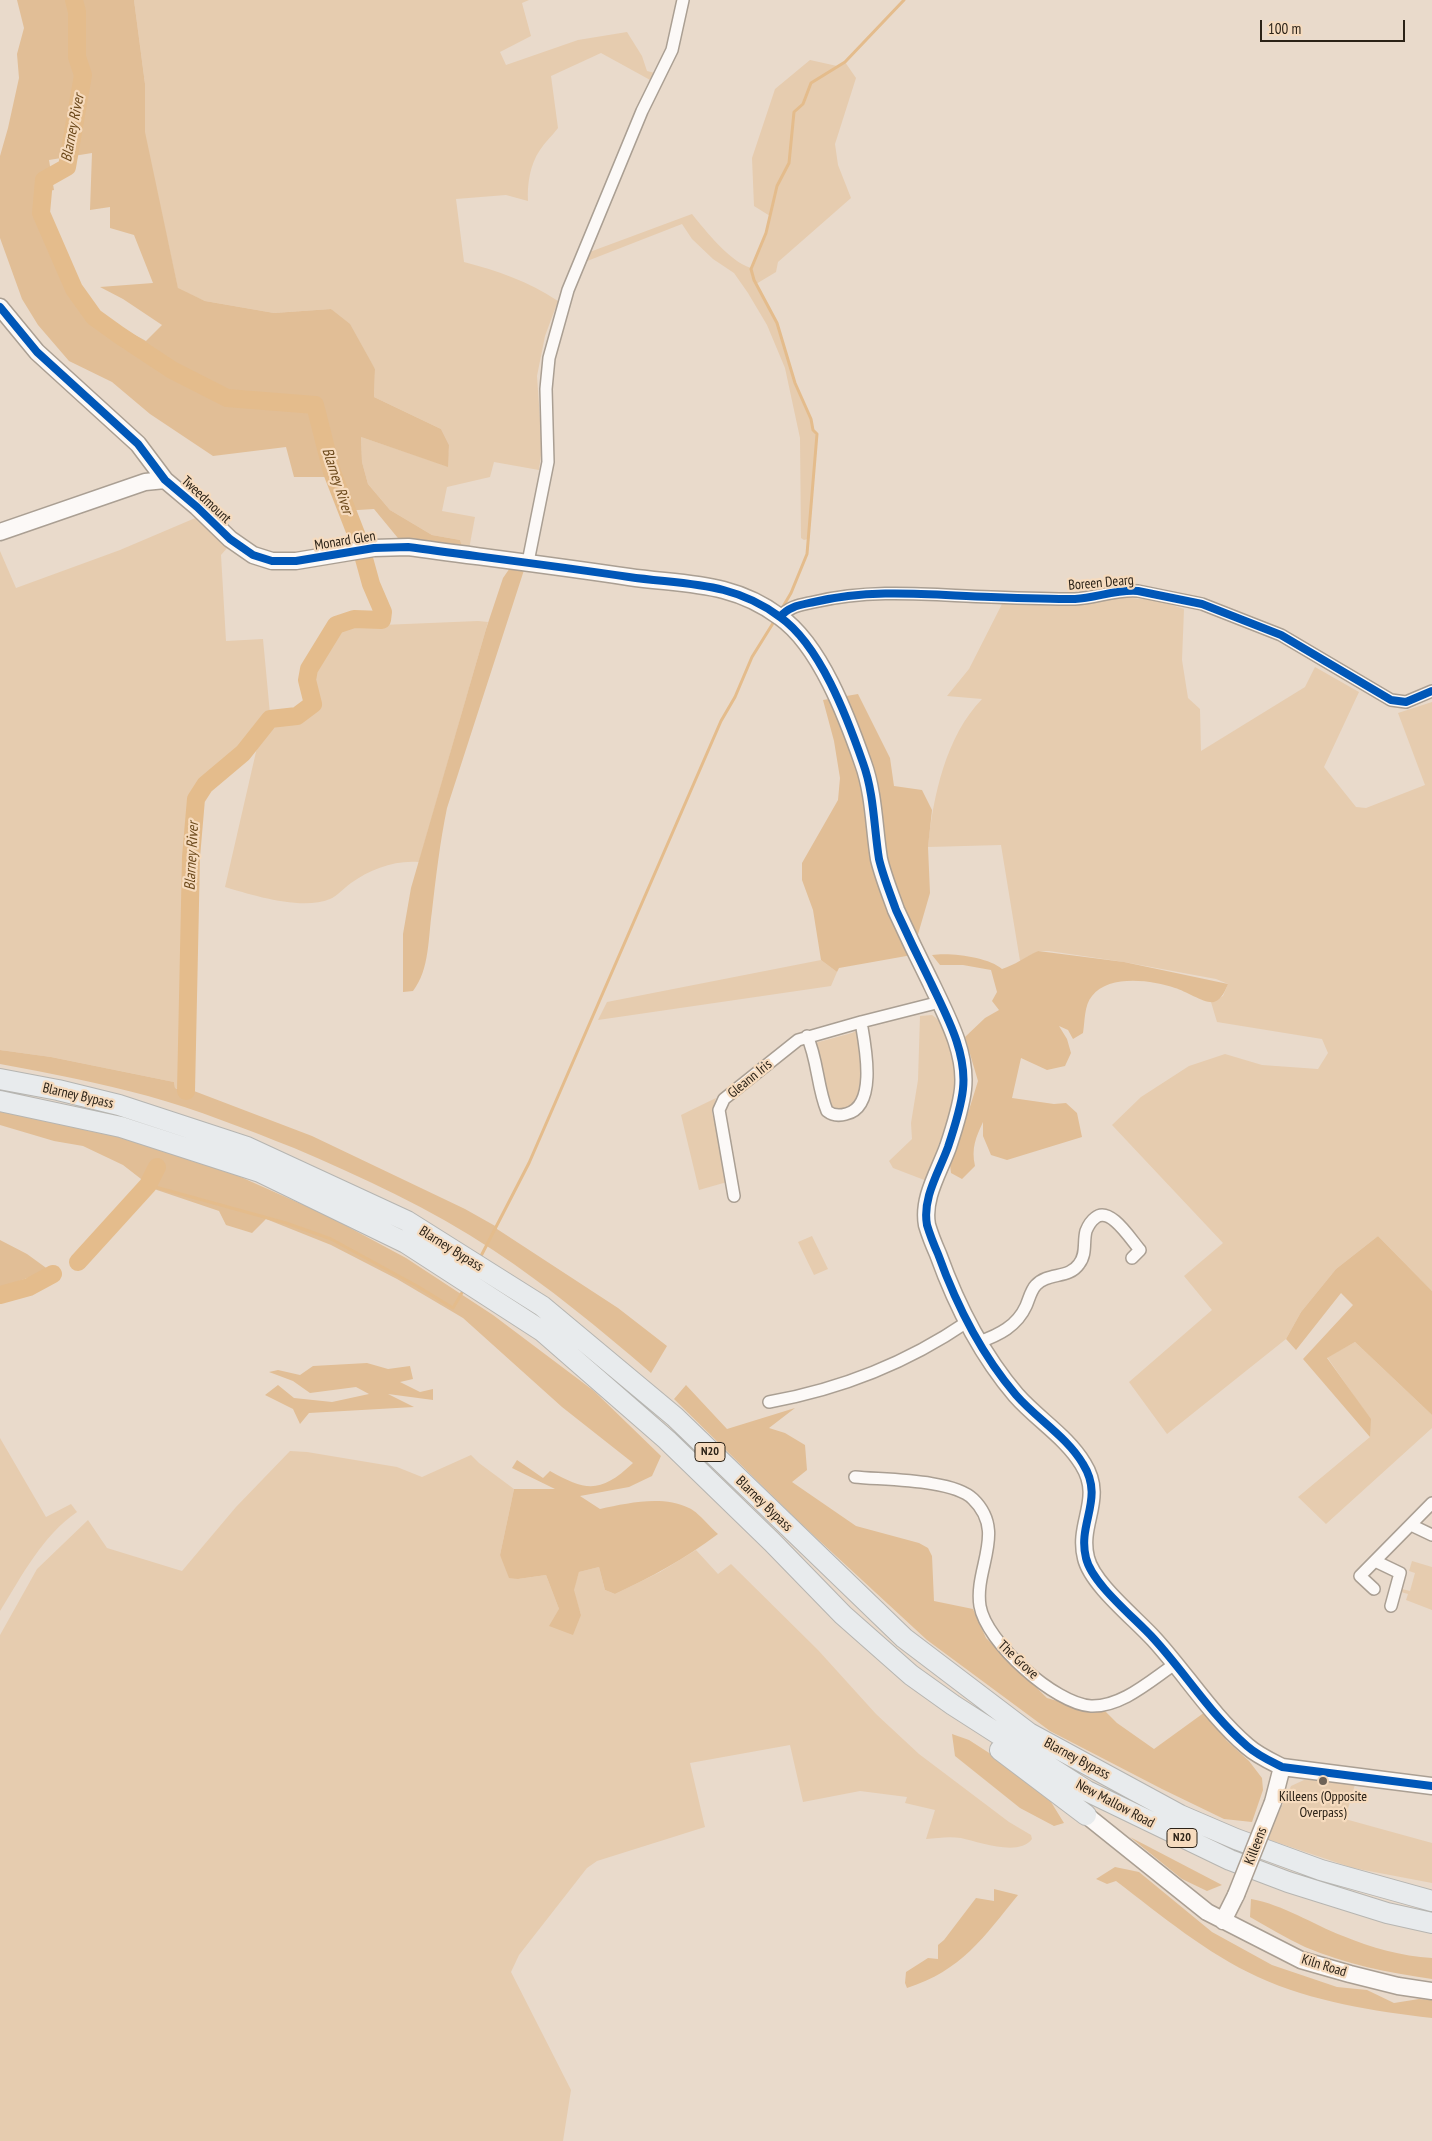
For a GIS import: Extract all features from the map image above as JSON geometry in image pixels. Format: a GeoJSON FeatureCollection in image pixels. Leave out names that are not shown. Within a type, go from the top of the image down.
{"type":"FeatureCollection","features":[{"type":"Feature","properties":{"kind":"highway","name":"Blarney Bypass"},"geometry":{"type":"LineString","coordinates":[[0,1079],[58,1090],[119,1105],[247,1147],[407,1221],[550,1313],[675,1417],[904,1638],[1029,1733],[1180,1815],[1282,1856],[1384,1889]]}},
{"type":"Feature","properties":{"kind":"highway","name":"Blarney Bypass"},"geometry":{"type":"LineString","coordinates":[[0,1101],[121,1127],[260,1172],[406,1243],[542,1331],[667,1440],[772,1542],[843,1615],[911,1676],[953,1705]]}},
{"type":"Feature","properties":{"kind":"highway","name":"N20"},"geometry":{"type":"LineString","coordinates":[[953,1705],[973,1728],[1086,1815]]}},
{"type":"Feature","properties":{"kind":"highway","name":"New Mallow Road"},"geometry":{"type":"LineString","coordinates":[[953,1705],[1087,1791],[1230,1860],[1288,1882],[1369,1908],[1432,1924]]}},
{"type":"Feature","properties":{"kind":"highway","name":"N20"},"geometry":{"type":"LineString","coordinates":[[1384,1889],[1432,1892]]}},
{"type":"Feature","properties":{"kind":"highway","name":"N20"},"geometry":{"type":"LineString","coordinates":[[1384,1889],[1432,1901]]}},
{"type":"Feature","properties":{"kind":"street"},"geometry":{"type":"LineString","coordinates":[[528,562],[548,462],[546,389],[549,358],[572,282],[642,110],[672,50],[684,0]]}},
{"type":"Feature","properties":{"kind":"street","name":"Tweedmount"},"geometry":{"type":"LineString","coordinates":[[0,307],[37,352],[138,444],[165,480],[197,507],[230,539]]}},
{"type":"Feature","properties":{"kind":"street"},"geometry":{"type":"LineString","coordinates":[[0,532],[145,482],[165,480]]}},
{"type":"Feature","properties":{"kind":"street","name":"Monard Glen"},"geometry":{"type":"LineString","coordinates":[[230,539],[253,555],[277,561],[308,560],[374,548],[408,547],[638,578],[707,585],[749,599],[777,615],[810,646],[850,729],[864,765],[880,861],[896,910],[954,1034],[962,1061],[963,1088],[950,1141],[929,1196],[926,1210],[927,1225],[945,1273],[967,1322],[1018,1397],[1074,1451],[1090,1477],[1093,1495],[1085,1533],[1086,1559],[1090,1571],[1154,1639],[1205,1702],[1248,1748],[1282,1767]]}},
{"type":"Feature","properties":{"kind":"street","name":"Boreen Dearg"},"geometry":{"type":"LineString","coordinates":[[777,615],[798,606],[832,598],[876,592],[911,592],[1024,599],[1076,598],[1128,590],[1138,591],[1202,604],[1281,635],[1391,700],[1406,702],[1432,691]]}},
{"type":"Feature","properties":{"kind":"street","name":"Gleann Iris"},"geometry":{"type":"LineString","coordinates":[[734,1196],[719,1110],[724,1099],[798,1040],[807,1036],[940,1002]]}},
{"type":"Feature","properties":{"kind":"street"},"geometry":{"type":"LineString","coordinates":[[807,1036],[812,1046],[823,1101],[827,1111],[836,1115],[844,1115],[852,1112],[860,1105],[865,1096],[866,1042],[861,1022]]}},
{"type":"Feature","properties":{"kind":"street"},"geometry":{"type":"LineString","coordinates":[[979,1342],[998,1335],[1022,1315],[1036,1284],[1046,1278],[1075,1270],[1081,1262],[1084,1252],[1086,1230],[1090,1222],[1097,1216],[1106,1215],[1114,1218],[1140,1250],[1132,1258]]}},
{"type":"Feature","properties":{"kind":"street"},"geometry":{"type":"LineString","coordinates":[[769,1402],[825,1390],[890,1366],[922,1351],[967,1322]]}},
{"type":"Feature","properties":{"kind":"street","name":"The Grove"},"geometry":{"type":"LineString","coordinates":[[855,1477],[941,1484],[972,1498],[988,1521],[990,1538],[979,1581],[980,1608],[992,1635],[1016,1662],[1056,1695],[1090,1706],[1110,1702],[1127,1695],[1174,1664]]}},
{"type":"Feature","properties":{"kind":"street"},"geometry":{"type":"LineString","coordinates":[[1374,1589],[1360,1576],[1432,1503]]}},
{"type":"Feature","properties":{"kind":"street"},"geometry":{"type":"LineString","coordinates":[[1411,1525],[1432,1534]]}},
{"type":"Feature","properties":{"kind":"street"},"geometry":{"type":"LineString","coordinates":[[1375,1561],[1400,1573],[1391,1606]]}},
{"type":"Feature","properties":{"kind":"street"},"geometry":{"type":"LineString","coordinates":[[1282,1767],[1432,1786]]}},
{"type":"Feature","properties":{"kind":"street","name":"Killeens"},"geometry":{"type":"LineString","coordinates":[[1223,1921],[1236,1895],[1273,1802],[1282,1767]]}},
{"type":"Feature","properties":{"kind":"street","name":"Kiln Road"},"geometry":{"type":"LineString","coordinates":[[1086,1815],[1207,1912],[1223,1921],[1301,1960],[1398,1986],[1432,1991]]}},
{"type":"Feature","properties":{"kind":"shaded area"},"geometry":{"type":"Polygon","coordinates":[[[17,0],[134,0],[145,84],[145,132],[178,288],[205,301],[274,313],[331,309],[350,324],[375,369],[374,397],[441,429],[449,445],[448,467],[361,437],[362,462],[368,484],[390,510],[432,535],[460,540],[463,550],[402,543],[374,509],[342,511],[327,477],[294,477],[286,447],[213,456],[150,414],[112,382],[69,361],[38,325],[22,299],[0,238],[0,156],[19,78],[17,54],[24,28],[17,0]],[[92,153],[49,160],[54,190],[44,192],[57,243],[70,276],[79,291],[103,316],[146,341],[162,325],[123,299],[100,287],[153,283],[134,235],[110,228],[110,207],[90,210],[92,153]]]}},
{"type":"Feature","properties":{"kind":"shaded area"},"geometry":{"type":"Polygon","coordinates":[[[134,0],[529,0],[522,3],[531,36],[500,52],[506,65],[578,40],[627,32],[642,56],[647,71],[655,73],[652,81],[601,53],[551,76],[558,128],[542,147],[534,162],[528,188],[528,201],[506,195],[456,199],[464,262],[512,277],[558,301],[545,336],[537,376],[542,448],[539,470],[494,462],[490,477],[447,487],[442,511],[475,517],[469,549],[462,548],[460,540],[432,535],[390,510],[368,484],[362,462],[361,437],[447,466],[449,445],[441,429],[374,397],[375,369],[331,309],[274,313],[205,301],[178,289],[144,132],[145,84],[134,0]]]}},
{"type":"Feature","properties":{"kind":"shaded area"},"geometry":{"type":"Polygon","coordinates":[[[810,60],[837,66],[845,62],[856,78],[835,144],[838,165],[851,198],[778,262],[776,272],[756,284],[777,323],[795,383],[811,419],[817,439],[808,539],[804,540],[801,538],[800,438],[785,368],[767,325],[734,273],[713,259],[692,239],[682,224],[582,263],[587,253],[692,214],[711,237],[727,252],[743,265],[751,268],[766,233],[770,216],[754,206],[752,158],[775,89],[810,60]]]}},
{"type":"Feature","properties":{"kind":"shaded area"},"geometry":{"type":"Polygon","coordinates":[[[200,516],[228,547],[221,555],[226,641],[263,639],[270,714],[243,753],[205,785],[196,799],[190,875],[186,1091],[175,1088],[174,1082],[51,1057],[0,1050],[0,551],[16,588],[120,550],[200,516]]]}},
{"type":"Feature","properties":{"kind":"shaded area"},"geometry":{"type":"Polygon","coordinates":[[[512,565],[525,567],[447,808],[438,859],[429,942],[423,973],[413,991],[403,992],[403,934],[411,888],[486,629],[503,578],[512,565]]]}},
{"type":"Feature","properties":{"kind":"shaded area"},"geometry":{"type":"Polygon","coordinates":[[[1117,597],[1156,600],[1184,609],[1182,660],[1188,698],[1200,709],[1201,751],[1305,687],[1315,667],[1359,692],[1324,767],[1356,807],[1366,808],[1425,785],[1398,713],[1432,702],[1432,1291],[1378,1236],[1336,1269],[1301,1312],[1286,1339],[1167,1434],[1129,1382],[1212,1310],[1184,1276],[1223,1243],[1112,1125],[1141,1097],[1189,1066],[1225,1054],[1262,1065],[1318,1069],[1328,1053],[1322,1039],[1217,1022],[1211,1002],[1223,996],[1228,984],[1216,979],[1124,962],[1049,951],[1038,951],[1020,961],[1001,845],[928,847],[933,808],[943,768],[959,731],[982,699],[947,696],[969,669],[1002,604],[1068,606],[1117,597]]]}},
{"type":"Feature","properties":{"kind":"shaded area"},"geometry":{"type":"Polygon","coordinates":[[[488,622],[419,862],[401,862],[383,866],[351,883],[333,898],[319,902],[292,903],[225,887],[261,730],[301,719],[314,710],[318,704],[312,685],[315,671],[324,650],[338,633],[358,626],[488,622]]]}},
{"type":"Feature","properties":{"kind":"shaded area"},"geometry":{"type":"Polygon","coordinates":[[[858,694],[890,758],[894,786],[922,790],[932,810],[928,847],[930,893],[912,955],[839,968],[837,972],[821,960],[813,910],[802,880],[802,863],[838,800],[840,778],[834,741],[823,700],[858,694]]]}},
{"type":"Feature","properties":{"kind":"shaded area"},"geometry":{"type":"Polygon","coordinates":[[[1038,951],[1124,962],[1228,984],[1221,997],[1214,1002],[1206,1001],[1166,985],[1143,981],[1109,984],[1100,989],[1089,1000],[1083,1033],[1073,1039],[1068,1030],[1059,1026],[1067,1039],[1071,1053],[1065,1066],[1047,1070],[1021,1058],[1012,1098],[1054,1104],[1066,1103],[1077,1113],[1082,1137],[1007,1160],[991,1155],[983,1136],[983,1122],[975,1143],[975,1166],[962,1179],[951,1173],[949,1156],[969,1110],[978,1081],[965,1037],[985,1018],[999,1010],[992,1001],[997,992],[991,970],[963,965],[940,965],[932,955],[969,956],[988,961],[1002,969],[1038,951]]]}},
{"type":"Feature","properties":{"kind":"shaded area"},"geometry":{"type":"Polygon","coordinates":[[[821,960],[837,972],[831,986],[598,1020],[607,1002],[821,960]]]}},
{"type":"Feature","properties":{"kind":"shaded area"},"geometry":{"type":"Polygon","coordinates":[[[932,1015],[941,1024],[950,1044],[955,1080],[949,1114],[927,1181],[893,1168],[889,1161],[912,1139],[911,1123],[918,1080],[920,1016],[932,1015]]]}},
{"type":"Feature","properties":{"kind":"shaded area"},"geometry":{"type":"Polygon","coordinates":[[[857,1030],[861,1033],[862,1071],[860,1089],[852,1106],[839,1109],[832,1107],[827,1094],[815,1043],[857,1030]]]}},
{"type":"Feature","properties":{"kind":"shaded area"},"geometry":{"type":"Polygon","coordinates":[[[0,1050],[51,1057],[174,1082],[175,1088],[191,1095],[194,1091],[312,1136],[465,1209],[497,1227],[497,1229],[618,1308],[667,1346],[651,1373],[613,1340],[514,1264],[469,1235],[396,1194],[294,1148],[185,1107],[111,1087],[0,1064],[0,1050]]]}},
{"type":"Feature","properties":{"kind":"shaded area"},"geometry":{"type":"Polygon","coordinates":[[[716,1098],[712,1113],[725,1159],[727,1182],[699,1190],[681,1115],[716,1098]]]}},
{"type":"Feature","properties":{"kind":"shaded area"},"geometry":{"type":"Polygon","coordinates":[[[0,1110],[123,1137],[234,1174],[326,1215],[406,1258],[493,1315],[594,1391],[661,1456],[652,1476],[629,1487],[580,1496],[600,1509],[645,1501],[679,1504],[696,1512],[718,1534],[668,1567],[615,1594],[605,1590],[599,1567],[579,1572],[574,1590],[581,1615],[573,1635],[549,1626],[559,1609],[546,1575],[518,1579],[509,1578],[500,1555],[514,1489],[555,1489],[512,1468],[517,1460],[543,1478],[550,1471],[574,1483],[593,1486],[612,1480],[633,1463],[562,1407],[463,1318],[397,1279],[331,1245],[266,1219],[252,1233],[226,1225],[219,1211],[154,1189],[123,1165],[83,1146],[54,1141],[0,1125],[0,1110]]]}},
{"type":"Feature","properties":{"kind":"shaded area"},"geometry":{"type":"Polygon","coordinates":[[[812,1236],[828,1269],[814,1275],[798,1242],[812,1236]]]}},
{"type":"Feature","properties":{"kind":"shaded area"},"geometry":{"type":"Polygon","coordinates":[[[1378,1236],[1432,1291],[1432,1415],[1355,1342],[1327,1358],[1371,1419],[1370,1437],[1303,1359],[1353,1305],[1341,1293],[1296,1350],[1286,1339],[1301,1312],[1336,1269],[1378,1236]]]}},
{"type":"Feature","properties":{"kind":"shaded area"},"geometry":{"type":"Polygon","coordinates":[[[0,1240],[27,1254],[49,1270],[0,1288],[0,1240]]]}},
{"type":"Feature","properties":{"kind":"shaded area"},"geometry":{"type":"Polygon","coordinates":[[[1355,1342],[1432,1415],[1432,1428],[1326,1524],[1298,1497],[1370,1437],[1370,1419],[1327,1357],[1355,1342]]]}},
{"type":"Feature","properties":{"kind":"shaded area"},"geometry":{"type":"Polygon","coordinates":[[[367,1363],[388,1369],[410,1366],[413,1379],[400,1382],[420,1392],[433,1389],[433,1400],[388,1394],[414,1407],[309,1413],[300,1424],[293,1409],[265,1395],[278,1385],[294,1398],[332,1402],[369,1394],[356,1387],[310,1393],[293,1381],[269,1372],[278,1370],[300,1375],[313,1366],[367,1363]]]}},
{"type":"Feature","properties":{"kind":"shaded area"},"geometry":{"type":"Polygon","coordinates":[[[686,1385],[727,1429],[795,1408],[769,1428],[785,1433],[805,1445],[807,1470],[792,1482],[856,1526],[919,1543],[928,1548],[932,1556],[934,1601],[973,1609],[986,1638],[1047,1698],[1092,1711],[1104,1710],[1117,1723],[1154,1749],[1205,1712],[1222,1727],[1226,1740],[1249,1761],[1262,1778],[1263,1790],[1252,1822],[1224,1819],[1050,1731],[927,1640],[797,1520],[674,1399],[686,1385]]]}},
{"type":"Feature","properties":{"kind":"shaded area"},"geometry":{"type":"Polygon","coordinates":[[[0,1438],[46,1517],[71,1504],[77,1512],[53,1533],[43,1545],[0,1611],[0,1438]]]}},
{"type":"Feature","properties":{"kind":"shaded area"},"geometry":{"type":"Polygon","coordinates":[[[290,1451],[307,1452],[397,1467],[422,1477],[471,1455],[514,1489],[500,1555],[518,1579],[546,1575],[559,1609],[581,1615],[573,1590],[579,1572],[599,1567],[605,1590],[615,1594],[660,1572],[696,1550],[718,1574],[731,1564],[818,1650],[876,1714],[919,1754],[1009,1822],[1031,1835],[1032,1839],[1026,1844],[1009,1848],[957,1837],[926,1839],[935,1810],[905,1803],[907,1797],[860,1791],[803,1802],[790,1745],[690,1763],[705,1827],[597,1861],[587,1868],[519,1955],[511,1972],[571,2090],[563,2141],[0,2141],[0,1635],[37,1569],[88,1520],[107,1548],[182,1571],[236,1507],[290,1451]]]}},
{"type":"Feature","properties":{"kind":"shaded area"},"geometry":{"type":"Polygon","coordinates":[[[1412,1561],[1432,1567],[1432,1610],[1406,1600],[1408,1594],[1401,1592],[1402,1589],[1410,1591],[1415,1573],[1409,1571],[1412,1561]]]}},
{"type":"Feature","properties":{"kind":"shaded area"},"geometry":{"type":"Polygon","coordinates":[[[952,1734],[969,1740],[1000,1760],[1051,1802],[1064,1823],[1054,1826],[1020,1808],[955,1756],[952,1734]]]}},
{"type":"Feature","properties":{"kind":"shaded area"},"geometry":{"type":"Polygon","coordinates":[[[1304,1780],[1356,1781],[1345,1819],[1432,1843],[1432,1883],[1353,1868],[1267,1839],[1291,1786],[1304,1780]]]}},
{"type":"Feature","properties":{"kind":"shaded area"},"geometry":{"type":"Polygon","coordinates":[[[1130,1837],[1222,1885],[1207,1891],[1182,1879],[1130,1837]]]}},
{"type":"Feature","properties":{"kind":"shaded area"},"geometry":{"type":"Polygon","coordinates":[[[1115,1867],[1139,1872],[1212,1932],[1272,1965],[1337,1987],[1367,1990],[1394,2003],[1419,1999],[1432,2000],[1432,2018],[1366,2009],[1322,1999],[1279,1986],[1258,1977],[1202,1945],[1116,1881],[1107,1884],[1096,1879],[1115,1867]]]}},
{"type":"Feature","properties":{"kind":"shaded area"},"geometry":{"type":"Polygon","coordinates":[[[994,1889],[1018,1895],[994,1925],[957,1962],[926,1981],[907,1988],[905,1983],[906,1972],[928,1958],[938,1959],[938,1945],[944,1940],[976,1898],[994,1901],[994,1889]]]}},
{"type":"Feature","properties":{"kind":"shaded area"},"geometry":{"type":"Polygon","coordinates":[[[1251,1899],[1286,1910],[1365,1944],[1387,1951],[1432,1958],[1432,1979],[1367,1967],[1305,1947],[1250,1917],[1251,1899]]]}},
{"type":"Feature","properties":{"kind":"waterway","name":"Blarney River"},"geometry":{"type":"LineString","coordinates":[[74,0],[77,12],[77,57],[83,75],[67,167],[44,180],[41,213],[74,289],[94,317],[119,335],[172,370],[227,398],[315,405],[332,472],[360,544],[371,584],[383,612],[382,620],[354,619],[336,625],[309,669],[307,680],[313,704],[297,716],[270,719],[243,753],[205,785],[196,799],[191,857],[186,1091]]}},
{"type":"Feature","properties":{"kind":"waterway"},"geometry":{"type":"LineString","coordinates":[[781,610],[791,593],[807,554],[817,434],[813,430],[811,419],[795,383],[777,323],[754,280],[751,269],[766,233],[777,186],[789,163],[794,112],[803,104],[811,83],[845,62],[904,0]]}},
{"type":"Feature","properties":{"kind":"waterway"},"geometry":{"type":"LineString","coordinates":[[481,1256],[529,1163],[721,721],[735,697],[752,657],[775,620]]}},
{"type":"Feature","properties":{"kind":"waterway","name":"Blarney River"},"geometry":{"type":"LineString","coordinates":[[78,1262],[148,1185],[157,1167]]}},
{"type":"Feature","properties":{"kind":"waterway"},"geometry":{"type":"LineString","coordinates":[[148,1185],[286,1223],[331,1239],[453,1308],[463,1291]]}},
{"type":"Feature","properties":{"kind":"waterway","name":"Blarney River"},"geometry":{"type":"LineString","coordinates":[[0,1295],[29,1287],[53,1274]]}},
{"type":"Feature","properties":{"kind":"cycle path"},"geometry":{"type":"LineString","coordinates":[[0,307],[37,352],[138,444],[165,480],[197,507],[230,539],[253,555],[272,561],[296,561],[374,548],[408,547],[708,586],[744,597],[762,605],[794,629],[820,663],[849,725],[867,774],[879,859],[885,878],[896,910],[949,1021],[962,1061],[963,1089],[961,1104],[948,1147],[929,1195],[926,1215],[928,1229],[961,1310],[992,1363],[1024,1404],[1069,1445],[1083,1464],[1089,1477],[1091,1489],[1084,1545],[1086,1558],[1096,1579],[1166,1652],[1210,1708],[1234,1734],[1259,1755],[1282,1767],[1432,1786]]}},
{"type":"Feature","properties":{"kind":"cycle path"},"geometry":{"type":"LineString","coordinates":[[780,617],[787,610],[800,605],[859,595],[902,594],[1075,599],[1122,591],[1138,591],[1202,604],[1281,635],[1391,700],[1406,702],[1432,691]]}},
{"type":"Feature","properties":{"kind":"place","name":"Killeens (Opposite Overpass)"},"geometry":{"type":"Point","coordinates":[1323,1781]}}]}
